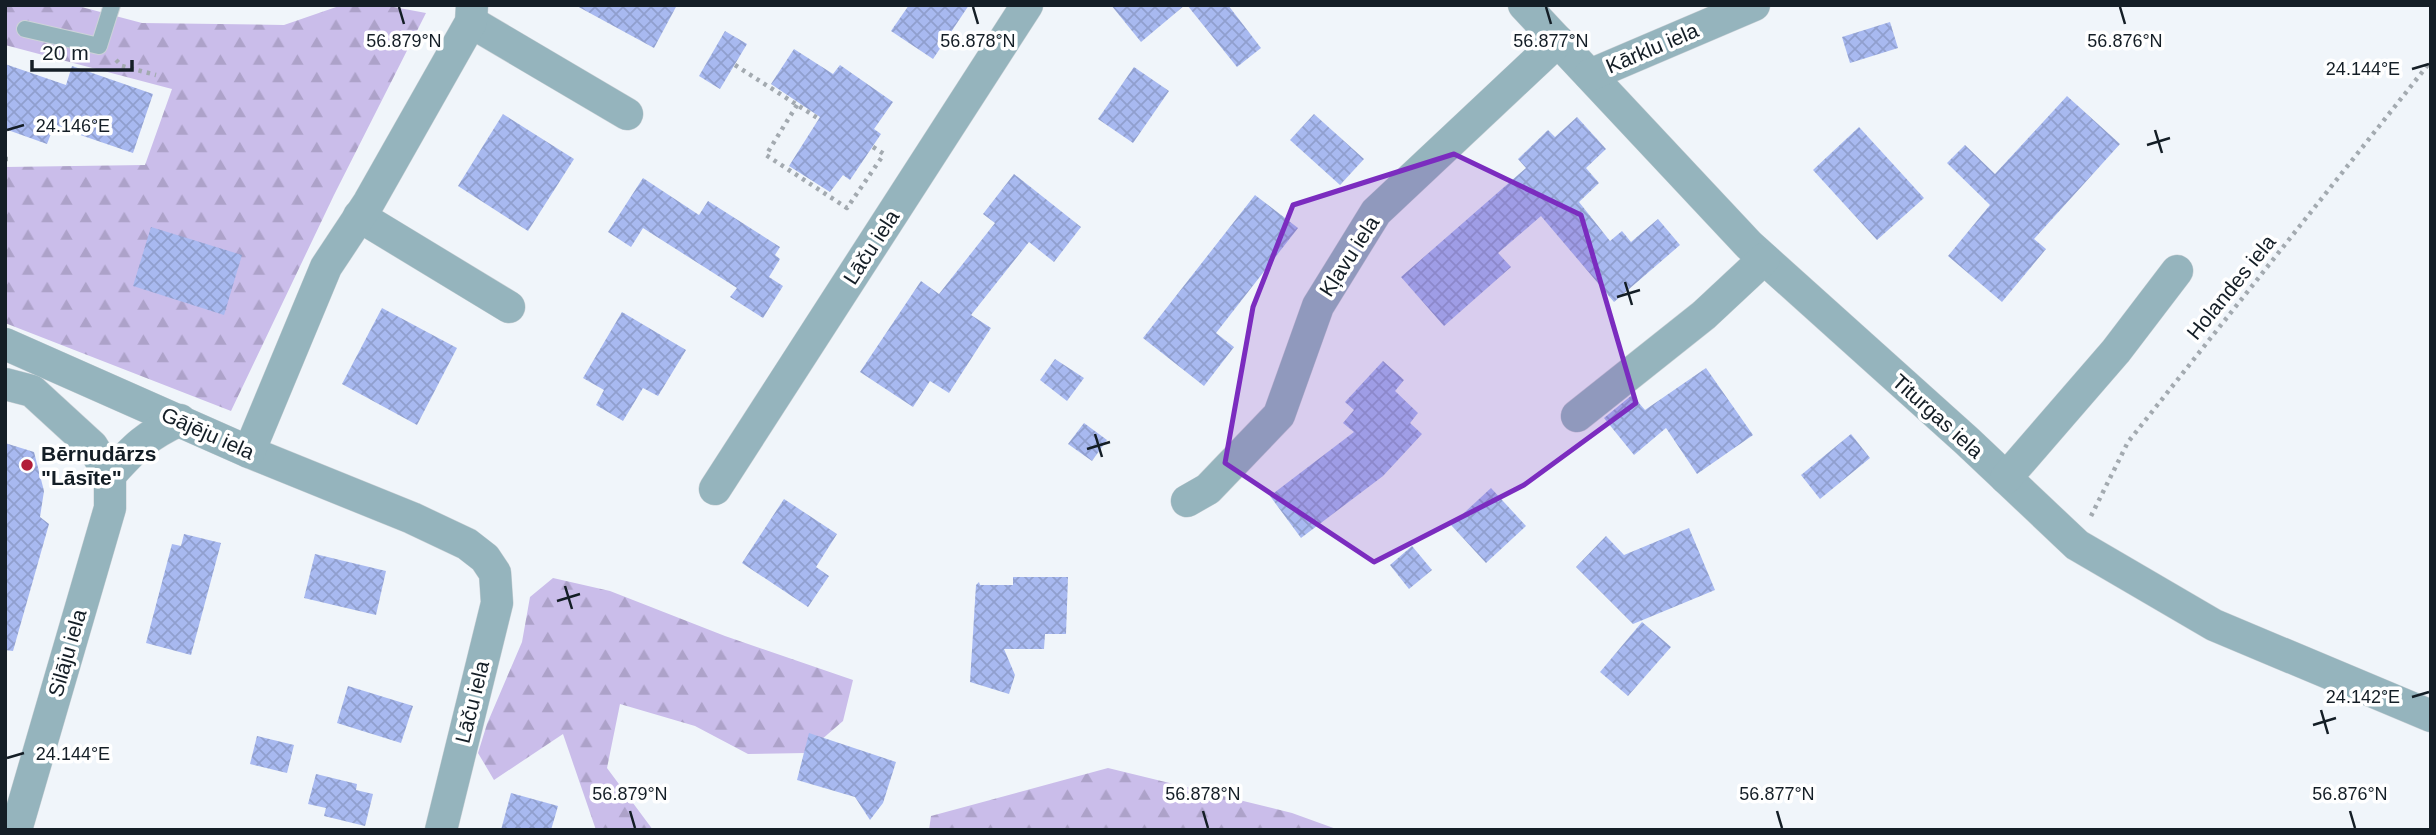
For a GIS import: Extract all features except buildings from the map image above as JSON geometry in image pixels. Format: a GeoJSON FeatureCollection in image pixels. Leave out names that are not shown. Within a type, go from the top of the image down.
{"type":"FeatureCollection","features":[{"type":"Feature","properties":{"kind":"street","name":"Lāču iela"},"geometry":{"type":"LineString","coordinates":[[715,489],[1027,5]]}},
{"type":"Feature","properties":{"kind":"street","name":"Titurgas iela"},"geometry":{"type":"LineString","coordinates":[[1524,5],[1764,259],[2077,545],[2214,625],[2431,716]]}},
{"type":"Feature","properties":{"kind":"street","name":"Kārklu iela"},"geometry":{"type":"LineString","coordinates":[[1590,75],[1754,5]]}},
{"type":"Feature","properties":{"kind":"street"},"geometry":{"type":"LineString","coordinates":[[249,452],[326,267],[359,216],[472,14],[626,114]]}},
{"type":"Feature","properties":{"kind":"street","name":"Kļavu iela"},"geometry":{"type":"LineString","coordinates":[[1187,501],[1208,489],[1279,415],[1318,306],[1376,212],[1558,41]]}},
{"type":"Feature","properties":{"kind":"street"},"geometry":{"type":"LineString","coordinates":[[359,216],[509,307]]}},
{"type":"Feature","properties":{"kind":"street"},"geometry":{"type":"LineString","coordinates":[[1577,416],[1703,316],[1764,259]]}},
{"type":"Feature","properties":{"kind":"street"},"geometry":{"type":"LineString","coordinates":[[2006,478],[2116,351],[2177,271]]}},
{"type":"Feature","properties":{"kind":"street","name":"Gājēju iela"},"geometry":{"type":"LineString","coordinates":[[5,344],[249,452],[412,518],[467,544],[485,558],[495,573]]}},
{"type":"Feature","properties":{"kind":"street"},"geometry":{"type":"LineString","coordinates":[[5,384],[32,391],[92,446],[110,475],[152,434],[180,420]]}},
{"type":"Feature","properties":{"kind":"street","name":"Silāju iela"},"geometry":{"type":"LineString","coordinates":[[16,830],[110,508],[110,475]]}},
{"type":"Feature","properties":{"kind":"street","name":"Lāču iela"},"geometry":{"type":"LineString","coordinates":[[441,830],[496,603],[495,573]]}},
{"type":"Feature","properties":{"kind":"lane"},"geometry":{"type":"LineString","coordinates":[[24,29],[99,46],[112,5]]}},
{"type":"Feature","properties":{"kind":"path"},"geometry":{"type":"LineString","coordinates":[[99,46],[122,66],[156,75]]}},
{"type":"Feature","properties":{"kind":"path","name":"Holandes iela"},"geometry":{"type":"LineString","coordinates":[[2077,545],[2128,442],[2431,61]]}},
{"type":"Feature","properties":{"kind":"path"},"geometry":{"type":"LineString","coordinates":[[735,65],[818,119]]}},
{"type":"Feature","properties":{"kind":"path"},"geometry":{"type":"LineString","coordinates":[[797,105],[766,155],[847,208],[884,154]]}},
{"type":"Feature","properties":{"kind":"highlighted area"},"geometry":{"type":"Polygon","coordinates":[[[1454,154],[1581,215],[1636,403],[1524,485],[1374,562],[1225,463],[1253,307],[1293,205],[1454,154]]]}},
{"type":"Feature","properties":{"kind":"green space"},"geometry":{"type":"Polygon","coordinates":[[[5,5],[74,5],[142,23],[284,25],[342,5],[383,5],[426,13],[334,195],[231,411],[5,323],[5,167],[145,165],[172,89],[5,45],[5,5]]]}},
{"type":"Feature","properties":{"kind":"green space"},"geometry":{"type":"Polygon","coordinates":[[[553,578],[610,591],[725,636],[853,680],[843,721],[806,753],[748,754],[695,726],[620,704],[607,768],[653,830],[596,830],[563,734],[494,780],[478,753],[487,724],[522,642],[530,597],[553,578]]]}},
{"type":"Feature","properties":{"kind":"green space"},"geometry":{"type":"Polygon","coordinates":[[[1108,768],[1292,813],[1339,830],[929,830],[931,816],[1108,768]]]}},
{"type":"Feature","properties":{"kind":"place","name":"Bērnudārzs \"Lāsīte\""},"geometry":{"type":"Point","coordinates":[27,465]}}]}
